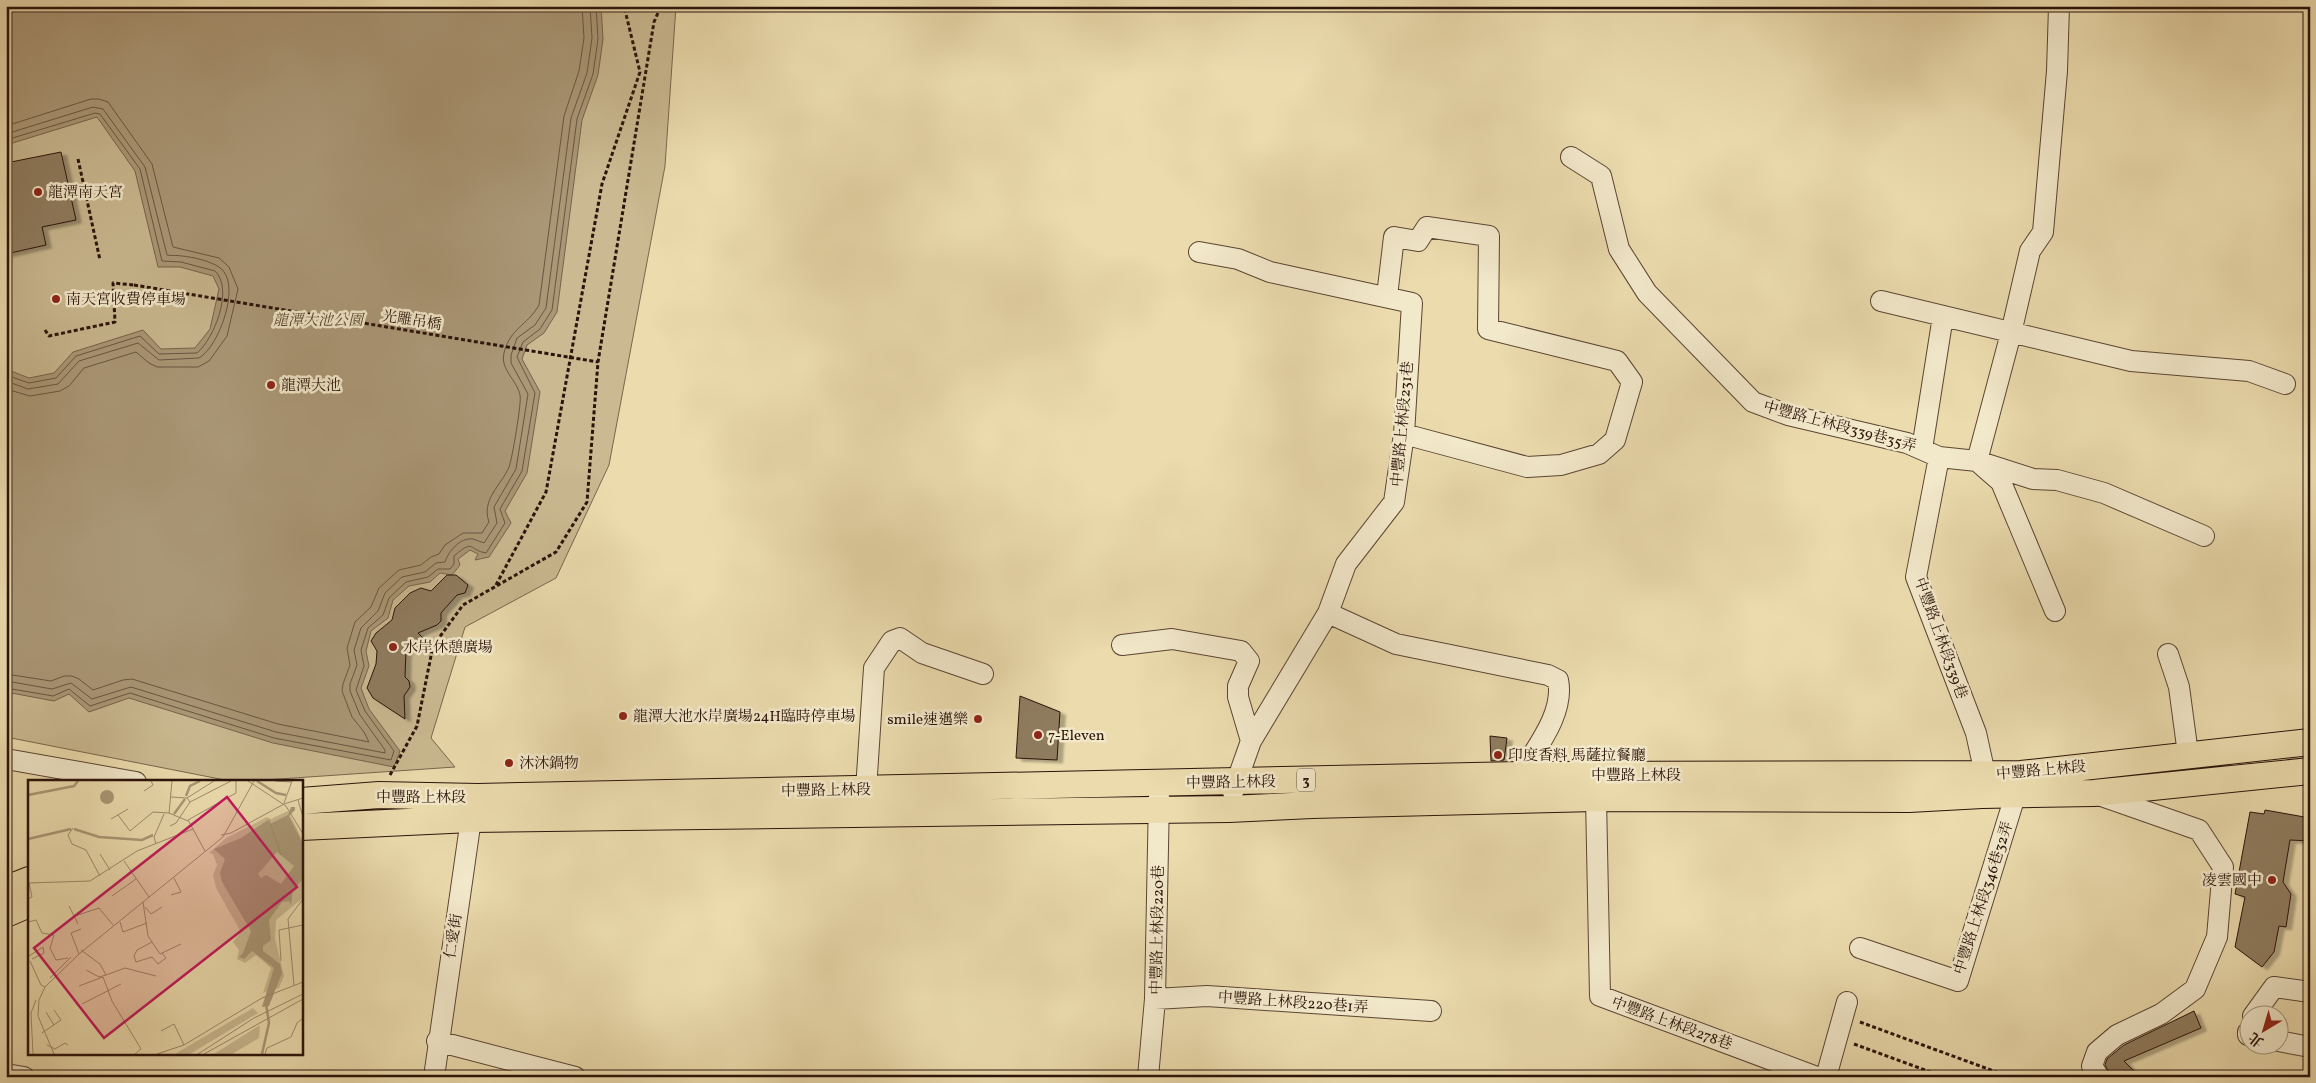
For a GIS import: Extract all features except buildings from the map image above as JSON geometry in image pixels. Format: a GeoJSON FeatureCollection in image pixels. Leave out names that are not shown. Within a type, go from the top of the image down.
{"type":"FeatureCollection","features":[{"type":"Feature","properties":{"kind":"main road","name":"中豐路上林段"},"geometry":{"type":"LineString","coordinates":[[2019,784],[2188,754],[2310,742]]}},
{"type":"Feature","properties":{"kind":"main road","name":"中豐路上林段"},"geometry":{"type":"LineString","coordinates":[[302,827],[475,808],[866,790],[1520,775],[2019,784],[2094,793],[2310,771]]}},
{"type":"Feature","properties":{"kind":"main road","name":"中豐路上林段"},"geometry":{"type":"LineString","coordinates":[[302,801],[379,795],[475,808],[1229,809],[1312,805],[1596,798],[1909,799],[1984,784]]}},
{"type":"Feature","properties":{"kind":"main road"},"geometry":{"type":"LineString","coordinates":[[6,889],[28,880]]}},
{"type":"Feature","properties":{"kind":"main road"},"geometry":{"type":"LineString","coordinates":[[6,914],[28,904]]}},
{"type":"Feature","properties":{"kind":"street"},"geometry":{"type":"LineString","coordinates":[[1977,461],[2011,334],[2030,251],[2043,232],[2057,70],[2059,6]]}},
{"type":"Feature","properties":{"kind":"street","name":"中豐路上林段339巷35弄"},"geometry":{"type":"LineString","coordinates":[[1572,157],[1601,176],[1619,249],[1647,293],[1753,402],[1788,416],[1907,443],[1930,453]]}},
{"type":"Feature","properties":{"kind":"street"},"geometry":{"type":"LineString","coordinates":[[1387,296],[1394,237],[1418,240],[1427,226],[1489,236],[1488,329],[1617,361],[1632,382],[1615,440],[1599,454],[1561,466],[1527,467],[1404,434]]}},
{"type":"Feature","properties":{"kind":"street","name":"中豐路上林段231巷"},"geometry":{"type":"LineString","coordinates":[[1199,252],[1238,259],[1270,272],[1387,296],[1412,303],[1404,434],[1394,502],[1346,564],[1328,613],[1252,741],[1236,782],[1229,809]]}},
{"type":"Feature","properties":{"kind":"street"},"geometry":{"type":"LineString","coordinates":[[1881,301],[2011,334],[2130,361],[2249,371],[2285,384]]}},
{"type":"Feature","properties":{"kind":"street","name":"中豐路上林段339巷"},"geometry":{"type":"LineString","coordinates":[[1943,316],[1916,577],[1976,734],[1984,784]]}},
{"type":"Feature","properties":{"kind":"street"},"geometry":{"type":"LineString","coordinates":[[1930,453],[1977,461],[2033,479],[2057,480],[2104,493],[2204,536]]}},
{"type":"Feature","properties":{"kind":"street"},"geometry":{"type":"LineString","coordinates":[[1977,461],[2001,482],[2055,611]]}},
{"type":"Feature","properties":{"kind":"street"},"geometry":{"type":"LineString","coordinates":[[1328,613],[1396,644],[1548,675],[1558,680],[1560,692],[1550,724],[1520,775]]}},
{"type":"Feature","properties":{"kind":"street"},"geometry":{"type":"LineString","coordinates":[[866,790],[874,668],[892,641],[900,638],[922,653],[983,674]]}},
{"type":"Feature","properties":{"kind":"street"},"geometry":{"type":"LineString","coordinates":[[1122,645],[1172,639],[1242,651],[1249,661],[1238,686],[1238,697],[1252,741]]}},
{"type":"Feature","properties":{"kind":"street"},"geometry":{"type":"LineString","coordinates":[[2168,654],[2178,687],[2188,754]]}},
{"type":"Feature","properties":{"kind":"street"},"geometry":{"type":"LineString","coordinates":[[6,759],[125,780]]}},
{"type":"Feature","properties":{"kind":"street","name":"中豐路上林段220巷"},"geometry":{"type":"LineString","coordinates":[[1148,1077],[1155,1000],[1159,783]]}},
{"type":"Feature","properties":{"kind":"street","name":"中豐路上林段346巷32弄"},"geometry":{"type":"LineString","coordinates":[[1860,948],[1958,981],[2019,784]]}},
{"type":"Feature","properties":{"kind":"street"},"geometry":{"type":"LineString","coordinates":[[2094,793],[2200,830],[2223,867],[2217,937],[2195,989],[2161,1014],[2117,1035],[2096,1052],[2092,1066],[2099,1077]]}},
{"type":"Feature","properties":{"kind":"street","name":"中豐路上林段278巷"},"geometry":{"type":"LineString","coordinates":[[1596,798],[1600,996],[1817,1077]]}},
{"type":"Feature","properties":{"kind":"street","name":"仁愛街"},"geometry":{"type":"LineString","coordinates":[[434,1077],[437,1041],[475,808]]}},
{"type":"Feature","properties":{"kind":"street"},"geometry":{"type":"LineString","coordinates":[[2260,1006],[2274,987],[2310,992]]}},
{"type":"Feature","properties":{"kind":"street","name":"中豐路上林段220巷1弄"},"geometry":{"type":"LineString","coordinates":[[1155,1000],[1207,996],[1431,1011]]}},
{"type":"Feature","properties":{"kind":"street"},"geometry":{"type":"LineString","coordinates":[[1826,1077],[1845,1009]]}},
{"type":"Feature","properties":{"kind":"street"},"geometry":{"type":"LineString","coordinates":[[437,1041],[575,1077]]}},
{"type":"Feature","properties":{"kind":"street"},"geometry":{"type":"LineString","coordinates":[[2288,1043],[2310,1047]]}},
{"type":"Feature","properties":{"kind":"street"},"geometry":{"type":"LineString","coordinates":[[6,1074],[24,1077]]}},
{"type":"Feature","properties":{"kind":"path"},"geometry":{"type":"LineString","coordinates":[[496,586],[546,492],[572,358],[602,184],[640,72],[624,6]]}},
{"type":"Feature","properties":{"kind":"path"},"geometry":{"type":"LineString","coordinates":[[379,795],[417,726],[432,646],[463,605],[556,552],[587,502],[598,362],[654,22],[661,6]]}},
{"type":"Feature","properties":{"kind":"path"},"geometry":{"type":"LineString","coordinates":[[78,159],[100,260]]}},
{"type":"Feature","properties":{"kind":"path","name":"光雕吊橋"},"geometry":{"type":"LineString","coordinates":[[45,330],[49,336],[115,322],[113,283],[598,362]]}},
{"type":"Feature","properties":{"kind":"path"},"geometry":{"type":"LineString","coordinates":[[1845,1009],[2010,1077]]}},
{"type":"Feature","properties":{"kind":"path"},"geometry":{"type":"LineString","coordinates":[[1837,1037],[1944,1077]]}},
{"type":"Feature","properties":{"kind":"green space","name":"龍潭大池"},"geometry":{"type":"Polygon","coordinates":[[[6,6],[676,6],[665,166],[609,465],[556,578],[465,627],[431,738],[455,767],[264,780],[225,780],[6,737],[6,6]]]}},
{"type":"Feature","properties":{"kind":"water","name":"龍潭大池"},"geometry":{"type":"Polygon","coordinates":[[[6,6],[601,6],[603,39],[598,75],[582,120],[557,312],[544,333],[527,345],[522,359],[540,392],[527,473],[505,511],[511,523],[489,557],[475,560],[478,554],[470,550],[458,559],[460,565],[452,575],[440,573],[430,582],[409,586],[393,600],[388,618],[371,631],[366,651],[369,666],[361,688],[369,709],[400,751],[394,767],[273,743],[129,698],[89,712],[69,694],[54,701],[6,692],[6,369],[29,378],[54,373],[73,352],[143,330],[161,349],[195,348],[210,329],[219,289],[213,276],[180,267],[158,267],[135,171],[97,117],[6,145],[6,6]]]}},
{"type":"Feature","properties":{"kind":"place","name":"龍潭南天宮"},"geometry":{"type":"Point","coordinates":[38,192]}},
{"type":"Feature","properties":{"kind":"place","name":"南天宮收費停車場"},"geometry":{"type":"Point","coordinates":[56,299]}},
{"type":"Feature","properties":{"kind":"place","name":"龍潭大池"},"geometry":{"type":"Point","coordinates":[271,385]}},
{"type":"Feature","properties":{"kind":"place","name":"水岸休憩廣場"},"geometry":{"type":"Point","coordinates":[393,647]}},
{"type":"Feature","properties":{"kind":"place","name":"龍潭大池水岸廣場24H臨時停車場"},"geometry":{"type":"Point","coordinates":[623,716]}},
{"type":"Feature","properties":{"kind":"place","name":"smile速邁樂"},"geometry":{"type":"Point","coordinates":[978,719]}},
{"type":"Feature","properties":{"kind":"place","name":"7-Eleven"},"geometry":{"type":"Point","coordinates":[1038,735]}},
{"type":"Feature","properties":{"kind":"place","name":"印度香料 馬薩拉餐廳"},"geometry":{"type":"Point","coordinates":[1498,755]}},
{"type":"Feature","properties":{"kind":"place","name":"沐沐鍋物"},"geometry":{"type":"Point","coordinates":[509,763]}},
{"type":"Feature","properties":{"kind":"place","name":"凌雲國中"},"geometry":{"type":"Point","coordinates":[2272,880]}},
{"type":"Feature","properties":{"kind":"park label","name":"龍潭大池公園"},"geometry":{"type":"Point","coordinates":[318,320]}}]}
